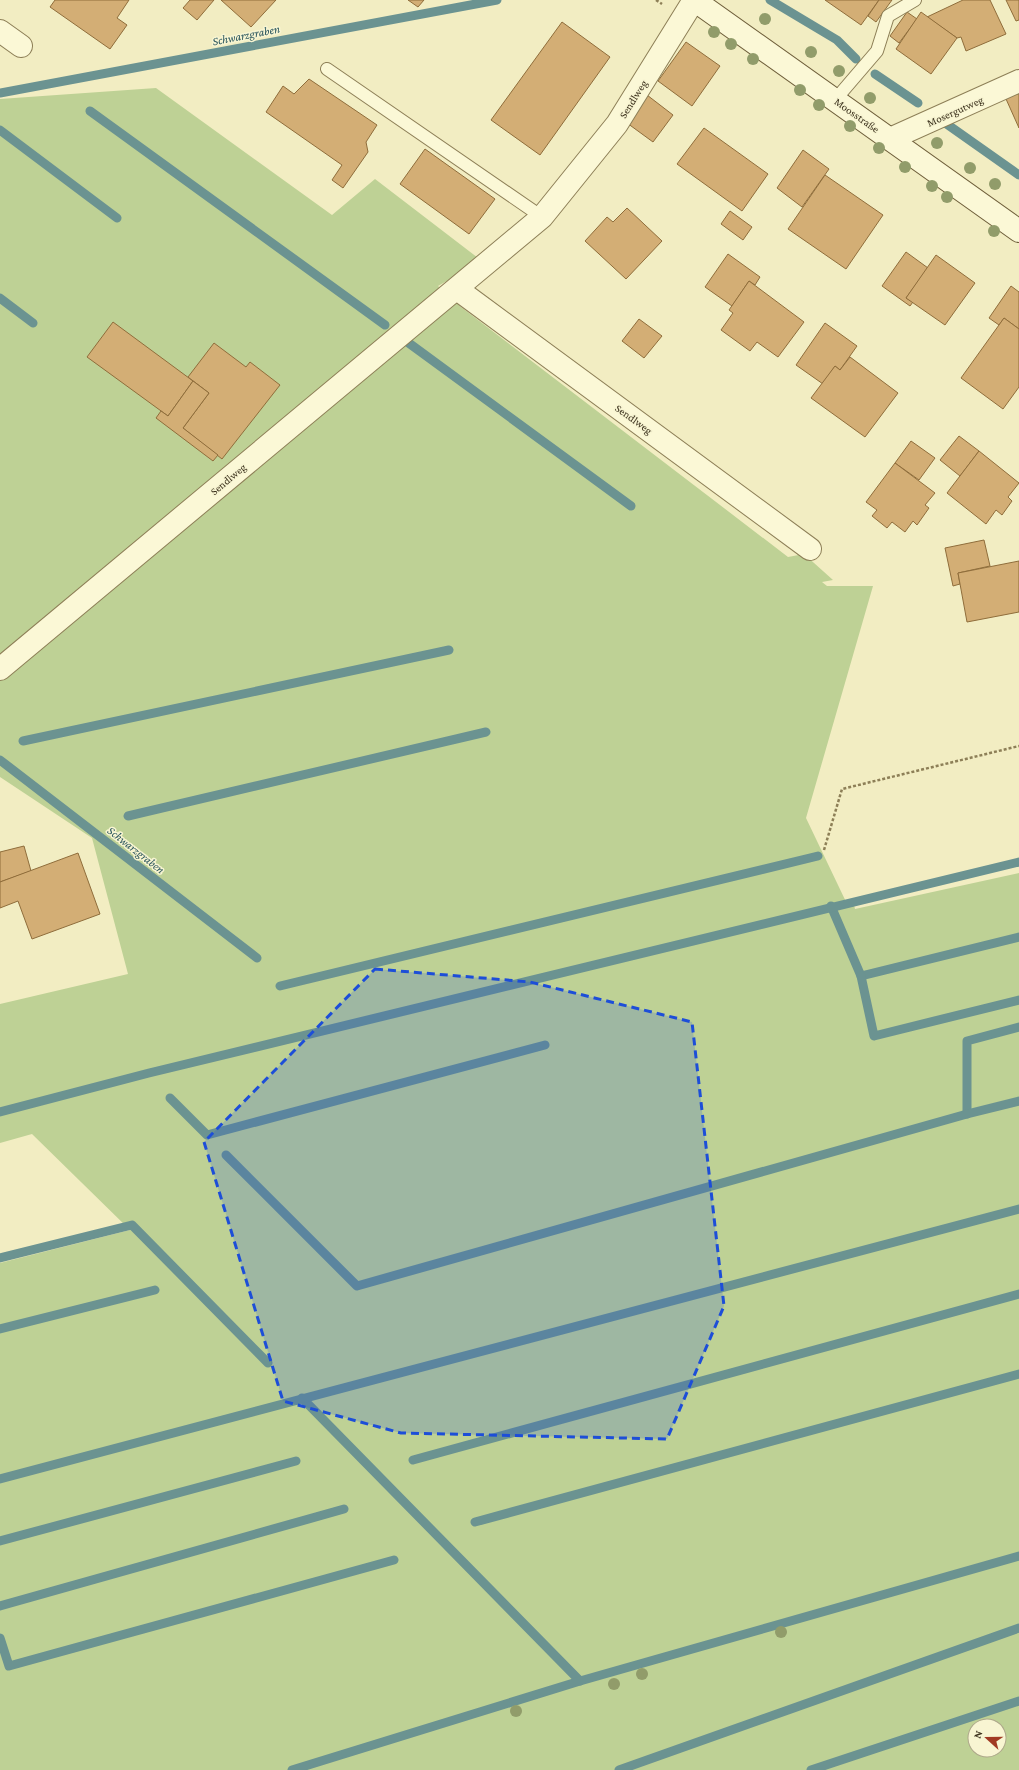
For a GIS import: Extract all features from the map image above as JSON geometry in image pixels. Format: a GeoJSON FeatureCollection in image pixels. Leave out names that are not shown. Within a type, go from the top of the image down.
{"type":"FeatureCollection","features":[{"type":"Feature","properties":{"kind":"street","name":"Moosstraße"},"geometry":{"type":"LineString","coordinates":[[694,0],[1019,231]]}},
{"type":"Feature","properties":{"kind":"street","name":"Sendlweg"},"geometry":{"type":"LineString","coordinates":[[0,669],[542,217],[617,124],[694,0]]}},
{"type":"Feature","properties":{"kind":"street"},"geometry":{"type":"LineString","coordinates":[[0,31],[21,46]]}},
{"type":"Feature","properties":{"kind":"street","name":"Mosergutweg"},"geometry":{"type":"LineString","coordinates":[[890,139],[1019,81]]}},
{"type":"Feature","properties":{"kind":"street","name":"Sendlweg"},"geometry":{"type":"LineString","coordinates":[[457,289],[810,549]]}},
{"type":"Feature","properties":{"kind":"lane"},"geometry":{"type":"LineString","coordinates":[[835,100],[877,51],[888,16],[915,0]]}},
{"type":"Feature","properties":{"kind":"lane"},"geometry":{"type":"LineString","coordinates":[[327,69],[542,217]]}},
{"type":"Feature","properties":{"kind":"path"},"geometry":{"type":"LineString","coordinates":[[824,850],[842,789],[1019,746]]}},
{"type":"Feature","properties":{"kind":"highlighted area"},"geometry":{"type":"Polygon","coordinates":[[[375,969],[530,982],[692,1022],[724,1306],[667,1439],[401,1433],[283,1401],[204,1142],[375,969]]]}},
{"type":"Feature","properties":{"kind":"green space"},"geometry":{"type":"Polygon","coordinates":[[[156,88],[332,215],[375,179],[482,261],[438,286],[461,307],[788,557],[804,554],[833,580],[822,582],[827,586],[873,586],[806,818],[848,906],[854,905],[855,909],[1019,873],[1019,1770],[0,1770],[0,1263],[130,1230],[32,1134],[0,1143],[0,1004],[128,974],[92,838],[0,777],[0,99],[156,88]]]}},
{"type":"Feature","properties":{"kind":"building"},"geometry":{"type":"Polygon","coordinates":[[[55,0],[129,0],[117,18],[127,25],[110,49],[50,7],[55,0]]]}},
{"type":"Feature","properties":{"kind":"building"},"geometry":{"type":"Polygon","coordinates":[[[190,0],[214,0],[197,20],[183,8],[190,0]]]}},
{"type":"Feature","properties":{"kind":"building"},"geometry":{"type":"Polygon","coordinates":[[[221,0],[276,0],[251,27],[221,0]]]}},
{"type":"Feature","properties":{"kind":"building"},"geometry":{"type":"Polygon","coordinates":[[[408,0],[424,0],[418,7],[408,0]]]}},
{"type":"Feature","properties":{"kind":"building"},"geometry":{"type":"Polygon","coordinates":[[[825,0],[879,0],[861,25],[825,0]]]}},
{"type":"Feature","properties":{"kind":"building"},"geometry":{"type":"Polygon","coordinates":[[[879,0],[892,0],[876,22],[868,16],[879,0]]]}},
{"type":"Feature","properties":{"kind":"building"},"geometry":{"type":"Polygon","coordinates":[[[963,0],[990,0],[1006,34],[966,51],[961,37],[957,38],[927,17],[963,0]]]}},
{"type":"Feature","properties":{"kind":"building"},"geometry":{"type":"Polygon","coordinates":[[[1006,0],[1019,0],[1019,20],[1016,21],[1006,0]]]}},
{"type":"Feature","properties":{"kind":"building"},"geometry":{"type":"Polygon","coordinates":[[[907,12],[917,19],[899,43],[890,36],[907,12]]]}},
{"type":"Feature","properties":{"kind":"building"},"geometry":{"type":"Polygon","coordinates":[[[921,12],[957,38],[931,74],[896,49],[921,12]]]}},
{"type":"Feature","properties":{"kind":"building"},"geometry":{"type":"Polygon","coordinates":[[[562,22],[610,57],[540,155],[491,120],[562,22]]]}},
{"type":"Feature","properties":{"kind":"building"},"geometry":{"type":"Polygon","coordinates":[[[686,42],[720,66],[692,106],[658,81],[686,42]]]}},
{"type":"Feature","properties":{"kind":"building"},"geometry":{"type":"Polygon","coordinates":[[[309,79],[377,125],[366,142],[368,152],[343,188],[332,180],[342,165],[266,112],[283,86],[294,94],[309,79]]]}},
{"type":"Feature","properties":{"kind":"building"},"geometry":{"type":"Polygon","coordinates":[[[1019,83],[1019,128],[1002,90],[1019,83]]]}},
{"type":"Feature","properties":{"kind":"building"},"geometry":{"type":"Polygon","coordinates":[[[647,95],[673,115],[653,142],[627,123],[647,95]]]}},
{"type":"Feature","properties":{"kind":"building"},"geometry":{"type":"Polygon","coordinates":[[[704,128],[768,174],[742,211],[677,164],[704,128]]]}},
{"type":"Feature","properties":{"kind":"building"},"geometry":{"type":"Polygon","coordinates":[[[425,149],[495,199],[469,234],[400,184],[425,149]]]}},
{"type":"Feature","properties":{"kind":"building"},"geometry":{"type":"Polygon","coordinates":[[[803,150],[829,169],[802,207],[777,188],[803,150]]]}},
{"type":"Feature","properties":{"kind":"building"},"geometry":{"type":"Polygon","coordinates":[[[825,175],[883,215],[846,269],[788,229],[825,175]]]}},
{"type":"Feature","properties":{"kind":"building"},"geometry":{"type":"Polygon","coordinates":[[[627,208],[662,241],[626,279],[585,241],[607,217],[613,222],[627,208]]]}},
{"type":"Feature","properties":{"kind":"building"},"geometry":{"type":"Polygon","coordinates":[[[730,211],[752,227],[743,240],[721,224],[730,211]]]}},
{"type":"Feature","properties":{"kind":"building"},"geometry":{"type":"Polygon","coordinates":[[[906,252],[928,268],[906,298],[913,302],[910,306],[882,286],[906,252]]]}},
{"type":"Feature","properties":{"kind":"building"},"geometry":{"type":"Polygon","coordinates":[[[728,254],[760,277],[755,285],[749,281],[732,306],[705,287],[728,254]]]}},
{"type":"Feature","properties":{"kind":"building"},"geometry":{"type":"Polygon","coordinates":[[[936,255],[975,283],[945,325],[906,298],[936,255]]]}},
{"type":"Feature","properties":{"kind":"building"},"geometry":{"type":"Polygon","coordinates":[[[749,281],[804,322],[778,357],[757,342],[750,351],[721,330],[733,313],[729,310],[749,281]]]}},
{"type":"Feature","properties":{"kind":"building"},"geometry":{"type":"Polygon","coordinates":[[[1011,286],[1019,292],[1019,329],[1004,318],[999,325],[989,318],[1011,286]]]}},
{"type":"Feature","properties":{"kind":"building"},"geometry":{"type":"Polygon","coordinates":[[[1004,318],[1019,329],[1019,387],[1003,409],[961,378],[1004,318]]]}},
{"type":"Feature","properties":{"kind":"building"},"geometry":{"type":"Polygon","coordinates":[[[639,319],[662,336],[644,358],[622,341],[639,319]]]}},
{"type":"Feature","properties":{"kind":"building"},"geometry":{"type":"Polygon","coordinates":[[[113,322],[193,381],[168,416],[87,357],[113,322]]]}},
{"type":"Feature","properties":{"kind":"building"},"geometry":{"type":"Polygon","coordinates":[[[825,323],[857,346],[840,370],[835,366],[823,384],[796,365],[825,323]]]}},
{"type":"Feature","properties":{"kind":"building"},"geometry":{"type":"Polygon","coordinates":[[[214,343],[246,367],[250,362],[280,385],[222,459],[183,428],[209,393],[188,377],[214,343]]]}},
{"type":"Feature","properties":{"kind":"building"},"geometry":{"type":"Polygon","coordinates":[[[850,357],[898,393],[865,437],[811,398],[835,366],[840,370],[850,357]]]}},
{"type":"Feature","properties":{"kind":"building"},"geometry":{"type":"Polygon","coordinates":[[[193,381],[209,393],[183,428],[218,455],[213,461],[156,418],[161,411],[168,416],[193,381]]]}},
{"type":"Feature","properties":{"kind":"building"},"geometry":{"type":"Polygon","coordinates":[[[959,436],[979,451],[960,476],[940,460],[959,436]]]}},
{"type":"Feature","properties":{"kind":"building"},"geometry":{"type":"Polygon","coordinates":[[[911,441],[935,458],[919,480],[895,463],[911,441]]]}},
{"type":"Feature","properties":{"kind":"building"},"geometry":{"type":"Polygon","coordinates":[[[979,451],[1019,483],[1008,497],[1012,501],[1002,515],[996,510],[986,524],[947,493],[979,451]]]}},
{"type":"Feature","properties":{"kind":"building"},"geometry":{"type":"Polygon","coordinates":[[[895,463],[935,493],[925,505],[929,508],[917,525],[913,521],[905,532],[892,522],[887,528],[872,516],[877,510],[866,502],[895,463]]]}},
{"type":"Feature","properties":{"kind":"building"},"geometry":{"type":"Polygon","coordinates":[[[984,540],[990,566],[958,573],[960,584],[953,586],[945,548],[984,540]]]}},
{"type":"Feature","properties":{"kind":"building"},"geometry":{"type":"Polygon","coordinates":[[[1019,561],[1019,612],[967,622],[958,573],[1019,561]]]}},
{"type":"Feature","properties":{"kind":"building"},"geometry":{"type":"Polygon","coordinates":[[[24,846],[31,871],[0,882],[0,852],[24,846]]]}},
{"type":"Feature","properties":{"kind":"building"},"geometry":{"type":"Polygon","coordinates":[[[78,853],[100,914],[32,939],[18,901],[0,908],[0,882],[78,853]]]}},
{"type":"Feature","properties":{"kind":"waterway","name":"Schwarzgraben"},"geometry":{"type":"LineString","coordinates":[[0,93],[497,0]]}},
{"type":"Feature","properties":{"kind":"waterway"},"geometry":{"type":"LineString","coordinates":[[770,0],[837,40],[856,59]]}},
{"type":"Feature","properties":{"kind":"waterway"},"geometry":{"type":"LineString","coordinates":[[875,74],[918,103]]}},
{"type":"Feature","properties":{"kind":"waterway"},"geometry":{"type":"LineString","coordinates":[[90,111],[385,325]]}},
{"type":"Feature","properties":{"kind":"waterway"},"geometry":{"type":"LineString","coordinates":[[941,120],[1019,175]]}},
{"type":"Feature","properties":{"kind":"waterway"},"geometry":{"type":"LineString","coordinates":[[0,130],[117,218]]}},
{"type":"Feature","properties":{"kind":"waterway"},"geometry":{"type":"LineString","coordinates":[[0,298],[33,323]]}},
{"type":"Feature","properties":{"kind":"waterway"},"geometry":{"type":"LineString","coordinates":[[406,341],[631,506]]}},
{"type":"Feature","properties":{"kind":"waterway"},"geometry":{"type":"LineString","coordinates":[[23,741],[449,650]]}},
{"type":"Feature","properties":{"kind":"waterway"},"geometry":{"type":"LineString","coordinates":[[128,816],[486,732]]}},
{"type":"Feature","properties":{"kind":"waterway","name":"Schwarzgraben"},"geometry":{"type":"LineString","coordinates":[[0,760],[257,958]]}},
{"type":"Feature","properties":{"kind":"waterway"},"geometry":{"type":"LineString","coordinates":[[280,986],[818,856]]}},
{"type":"Feature","properties":{"kind":"waterway"},"geometry":{"type":"LineString","coordinates":[[0,1112],[149,1073],[1019,862]]}},
{"type":"Feature","properties":{"kind":"waterway"},"geometry":{"type":"LineString","coordinates":[[831,906],[861,976],[1019,937]]}},
{"type":"Feature","properties":{"kind":"waterway"},"geometry":{"type":"LineString","coordinates":[[861,976],[874,1036],[1019,1000]]}},
{"type":"Feature","properties":{"kind":"waterway"},"geometry":{"type":"LineString","coordinates":[[967,1114],[967,1041],[1019,1027]]}},
{"type":"Feature","properties":{"kind":"waterway"},"geometry":{"type":"LineString","coordinates":[[170,1098],[207,1135],[545,1045]]}},
{"type":"Feature","properties":{"kind":"waterway"},"geometry":{"type":"LineString","coordinates":[[226,1155],[357,1286],[967,1114],[1019,1101]]}},
{"type":"Feature","properties":{"kind":"waterway"},"geometry":{"type":"LineString","coordinates":[[0,1479],[1019,1209]]}},
{"type":"Feature","properties":{"kind":"waterway"},"geometry":{"type":"LineString","coordinates":[[0,1258],[132,1225],[268,1363]]}},
{"type":"Feature","properties":{"kind":"waterway"},"geometry":{"type":"LineString","coordinates":[[0,1329],[155,1290]]}},
{"type":"Feature","properties":{"kind":"waterway"},"geometry":{"type":"LineString","coordinates":[[413,1460],[1019,1294]]}},
{"type":"Feature","properties":{"kind":"waterway"},"geometry":{"type":"LineString","coordinates":[[475,1522],[1019,1374]]}},
{"type":"Feature","properties":{"kind":"waterway"},"geometry":{"type":"LineString","coordinates":[[302,1398],[580,1681]]}},
{"type":"Feature","properties":{"kind":"waterway"},"geometry":{"type":"LineString","coordinates":[[0,1541],[296,1461]]}},
{"type":"Feature","properties":{"kind":"waterway"},"geometry":{"type":"LineString","coordinates":[[0,1606],[344,1509]]}},
{"type":"Feature","properties":{"kind":"waterway"},"geometry":{"type":"LineString","coordinates":[[292,1770],[580,1681],[1019,1556]]}},
{"type":"Feature","properties":{"kind":"waterway"},"geometry":{"type":"LineString","coordinates":[[0,1638],[9,1666],[394,1560]]}},
{"type":"Feature","properties":{"kind":"waterway"},"geometry":{"type":"LineString","coordinates":[[619,1770],[1019,1628]]}},
{"type":"Feature","properties":{"kind":"waterway"},"geometry":{"type":"LineString","coordinates":[[811,1770],[1019,1701]]}}]}
